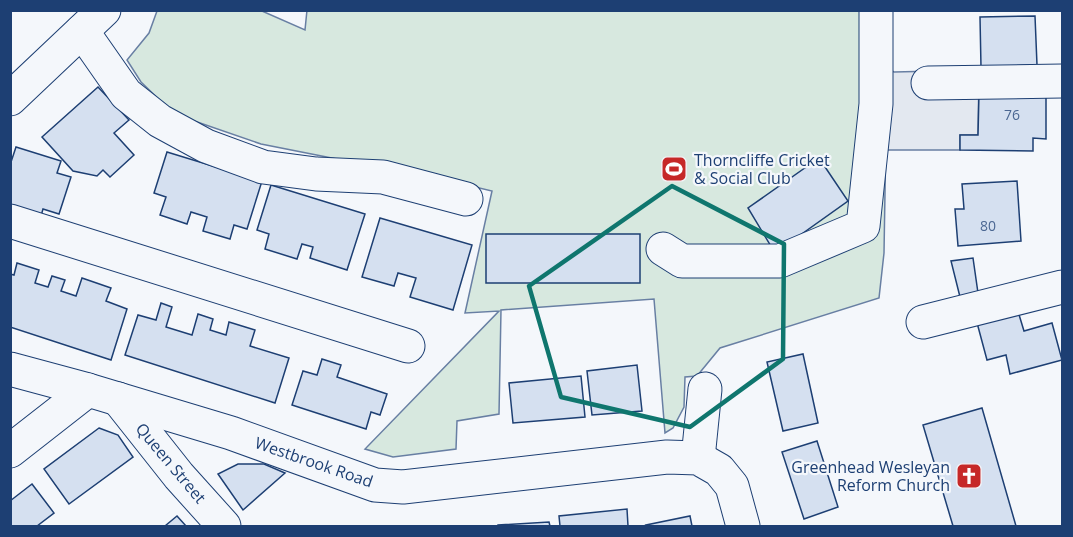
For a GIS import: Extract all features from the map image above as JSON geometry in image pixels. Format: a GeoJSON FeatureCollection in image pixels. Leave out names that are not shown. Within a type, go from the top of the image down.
{"type":"FeatureCollection","features":[{"type":"Feature","properties":{"kind":"street"},"geometry":{"type":"LineString","coordinates":[[663,249],[682,261],[780,261],[863,226],[876,104],[876,10]]}},
{"type":"Feature","properties":{"kind":"street"},"geometry":{"type":"LineString","coordinates":[[10,99],[93,21],[126,94],[160,121],[206,146],[262,167],[316,174],[383,177],[466,199]]}},
{"type":"Feature","properties":{"kind":"street"},"geometry":{"type":"LineString","coordinates":[[928,83],[1062,81]]}},
{"type":"Feature","properties":{"kind":"street"},"geometry":{"type":"LineString","coordinates":[[10,221],[408,346]]}},
{"type":"Feature","properties":{"kind":"street"},"geometry":{"type":"LineString","coordinates":[[923,322],[1062,287]]}},
{"type":"Feature","properties":{"kind":"street","name":"Westbrook Road"},"geometry":{"type":"LineString","coordinates":[[10,369],[231,433],[375,485],[403,487],[667,457],[698,458]]}},
{"type":"Feature","properties":{"kind":"street"},"geometry":{"type":"LineString","coordinates":[[705,389],[698,458],[719,470],[732,486],[743,526]]}},
{"type":"Feature","properties":{"kind":"street"},"geometry":{"type":"LineString","coordinates":[[10,451],[88,390]]}},
{"type":"Feature","properties":{"kind":"street","name":"Queen Street"},"geometry":{"type":"LineString","coordinates":[[118,399],[178,476],[224,526]]}},
{"type":"Feature","properties":{"kind":"highlighted area"},"geometry":{"type":"Polygon","coordinates":[[[672,186],[784,244],[783,359],[690,427],[561,397],[529,286],[672,186]]]}},
{"type":"Feature","properties":{"kind":"shaded area","name":"Thorncliffe Cricket & Social Club"},"geometry":{"type":"Polygon","coordinates":[[[307,10],[888,11],[884,253],[879,298],[720,348],[697,376],[685,377],[684,407],[673,428],[665,433],[654,299],[501,310],[499,414],[457,421],[456,449],[393,457],[365,449],[499,311],[465,313],[492,191],[409,171],[261,144],[174,114],[141,82],[127,60],[149,33],[157,11],[262,11],[305,30],[307,10]]]}},
{"type":"Feature","properties":{"kind":"shaded area"},"geometry":{"type":"Polygon","coordinates":[[[887,67],[894,72],[979,72],[978,135],[960,135],[960,150],[885,150],[887,67]]]}},
{"type":"Feature","properties":{"kind":"building"},"geometry":{"type":"Polygon","coordinates":[[[1035,16],[1037,65],[981,67],[980,17],[1035,16]]]}},
{"type":"Feature","properties":{"kind":"building"},"geometry":{"type":"Polygon","coordinates":[[[98,87],[129,120],[114,133],[134,155],[110,177],[103,170],[97,176],[73,171],[42,137],[98,87]]]}},
{"type":"Feature","properties":{"kind":"building"},"geometry":{"type":"Polygon","coordinates":[[[979,93],[1046,93],[1046,139],[1033,138],[1033,151],[960,150],[960,135],[978,135],[979,93]]]}},
{"type":"Feature","properties":{"kind":"building"},"geometry":{"type":"Polygon","coordinates":[[[16,147],[61,161],[57,173],[71,177],[59,214],[43,209],[41,216],[10,206],[10,165],[16,147]]]}},
{"type":"Feature","properties":{"kind":"building"},"geometry":{"type":"Polygon","coordinates":[[[167,152],[262,181],[247,229],[234,225],[230,239],[203,231],[207,217],[191,212],[187,224],[160,215],[166,197],[154,193],[167,152]]]}},
{"type":"Feature","properties":{"kind":"building"},"geometry":{"type":"Polygon","coordinates":[[[819,158],[848,201],[775,253],[748,208],[819,158]]]}},
{"type":"Feature","properties":{"kind":"building"},"geometry":{"type":"Polygon","coordinates":[[[1017,181],[1021,241],[958,246],[955,209],[964,209],[962,184],[1017,181]]]}},
{"type":"Feature","properties":{"kind":"building"},"geometry":{"type":"Polygon","coordinates":[[[271,185],[365,214],[347,270],[310,258],[313,247],[302,244],[297,259],[265,249],[269,234],[257,230],[271,185]]]}},
{"type":"Feature","properties":{"kind":"building"},"geometry":{"type":"Polygon","coordinates":[[[380,218],[472,245],[453,310],[410,297],[416,278],[398,273],[394,286],[362,277],[380,218]]]}},
{"type":"Feature","properties":{"kind":"building"},"geometry":{"type":"Polygon","coordinates":[[[486,234],[640,234],[640,283],[486,283],[486,234]]]}},
{"type":"Feature","properties":{"kind":"building"},"geometry":{"type":"Polygon","coordinates":[[[973,258],[979,300],[961,301],[951,261],[973,258]]]}},
{"type":"Feature","properties":{"kind":"building"},"geometry":{"type":"Polygon","coordinates":[[[17,263],[39,270],[35,283],[48,287],[52,276],[65,280],[61,291],[76,296],[82,278],[111,288],[106,301],[127,309],[111,360],[10,327],[10,274],[14,275],[17,263]]]}},
{"type":"Feature","properties":{"kind":"building"},"geometry":{"type":"Polygon","coordinates":[[[161,303],[172,307],[166,327],[192,335],[198,314],[213,319],[210,330],[226,335],[229,322],[255,330],[250,346],[289,358],[275,403],[125,355],[138,315],[156,320],[161,303]]]}},
{"type":"Feature","properties":{"kind":"building"},"geometry":{"type":"Polygon","coordinates":[[[1017,308],[1024,331],[1052,323],[1062,360],[1010,374],[1006,355],[987,360],[976,319],[1017,308]]]}},
{"type":"Feature","properties":{"kind":"building"},"geometry":{"type":"Polygon","coordinates":[[[803,354],[818,423],[783,431],[767,362],[803,354]]]}},
{"type":"Feature","properties":{"kind":"building"},"geometry":{"type":"Polygon","coordinates":[[[322,359],[341,365],[337,377],[387,394],[380,415],[371,412],[366,429],[292,405],[303,371],[317,375],[322,359]]]}},
{"type":"Feature","properties":{"kind":"building"},"geometry":{"type":"Polygon","coordinates":[[[637,365],[642,411],[592,415],[587,371],[637,365]]]}},
{"type":"Feature","properties":{"kind":"building"},"geometry":{"type":"Polygon","coordinates":[[[581,376],[585,417],[513,423],[509,383],[581,376]]]}},
{"type":"Feature","properties":{"kind":"building","name":"Greenhead Wesleyan Reform Church"},"geometry":{"type":"Polygon","coordinates":[[[982,408],[1016,526],[953,526],[923,425],[982,408]]]}},
{"type":"Feature","properties":{"kind":"building"},"geometry":{"type":"Polygon","coordinates":[[[99,428],[118,435],[133,457],[69,504],[44,469],[99,428]]]}},
{"type":"Feature","properties":{"kind":"building"},"geometry":{"type":"Polygon","coordinates":[[[817,441],[838,507],[804,519],[782,452],[817,441]]]}},
{"type":"Feature","properties":{"kind":"building"},"geometry":{"type":"Polygon","coordinates":[[[238,464],[264,464],[285,473],[243,510],[218,474],[238,464]]]}},
{"type":"Feature","properties":{"kind":"building"},"geometry":{"type":"Polygon","coordinates":[[[32,484],[54,513],[37,526],[10,526],[10,501],[32,484]]]}},
{"type":"Feature","properties":{"kind":"building"},"geometry":{"type":"Polygon","coordinates":[[[627,509],[628,526],[560,526],[559,516],[627,509]]]}},
{"type":"Feature","properties":{"kind":"building"},"geometry":{"type":"Polygon","coordinates":[[[177,516],[186,526],[165,526],[177,516]]]}},
{"type":"Feature","properties":{"kind":"building"},"geometry":{"type":"Polygon","coordinates":[[[690,516],[692,526],[646,525],[690,516]]]}},
{"type":"Feature","properties":{"kind":"building"},"geometry":{"type":"Polygon","coordinates":[[[549,522],[550,526],[498,526],[498,525],[549,522]]]}},
{"type":"Feature","properties":{"kind":"place","name":"Thorncliffe Cricket & Social Club"},"geometry":{"type":"Point","coordinates":[674,169]}},
{"type":"Feature","properties":{"kind":"place","name":"Greenhead Wesleyan Reform Church"},"geometry":{"type":"Point","coordinates":[969,476]}}]}
